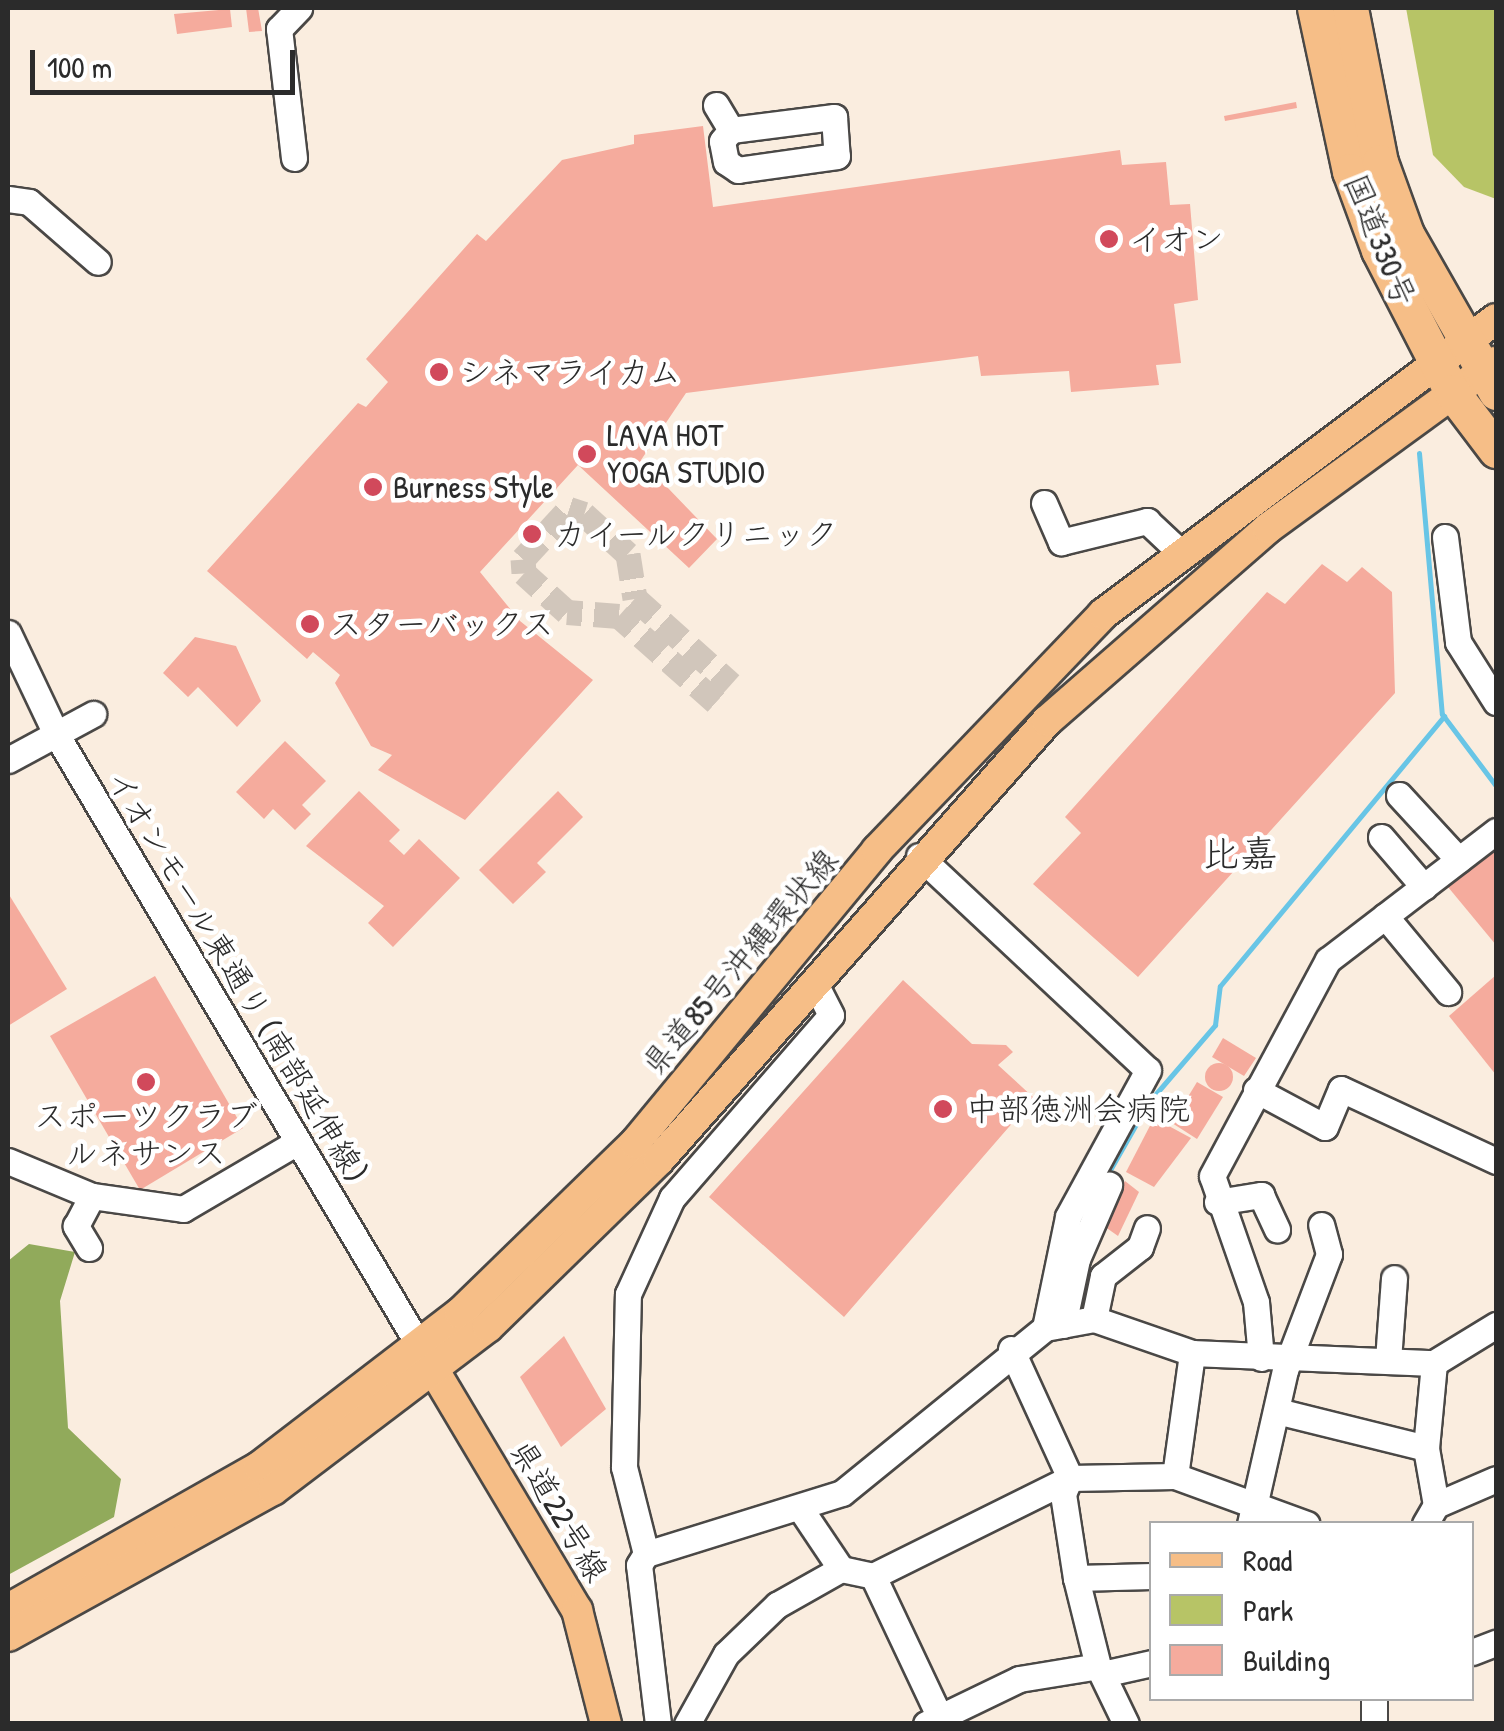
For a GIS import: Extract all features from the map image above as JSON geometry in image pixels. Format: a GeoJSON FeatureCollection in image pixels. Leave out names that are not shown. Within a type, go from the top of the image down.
{"type":"FeatureCollection","features":[{"type":"Feature","properties":{"kind":"highway","name":"国道330号"},"geometry":{"type":"LineString","coordinates":[[1315,8],[1350,172],[1448,351],[1492,375]]}},
{"type":"Feature","properties":{"kind":"highway","name":"国道330号"},"geometry":{"type":"LineString","coordinates":[[1350,8],[1380,162],[1448,351],[1452,392],[1496,450]]}},
{"type":"Feature","properties":{"kind":"main road","name":"県道85号沖縄環状線"},"geometry":{"type":"LineString","coordinates":[[427,1360],[635,1143],[935,787],[1179,551],[1496,319]]}},
{"type":"Feature","properties":{"kind":"main road","name":"県道85号沖縄環状線"},"geometry":{"type":"LineString","coordinates":[[8,1636],[204,1532],[594,1228],[814,981],[919,856],[1168,609],[1452,392],[1492,375]]}},
{"type":"Feature","properties":{"kind":"main road","name":"県道22号線"},"geometry":{"type":"LineString","coordinates":[[427,1360],[577,1610],[606,1724]]}},
{"type":"Feature","properties":{"kind":"main road","name":"県道85号沖縄環状線"},"geometry":{"type":"LineString","coordinates":[[8,1609],[153,1533],[366,1407]]}},
{"type":"Feature","properties":{"kind":"street"},"geometry":{"type":"LineString","coordinates":[[294,158],[279,29],[299,8]]}},
{"type":"Feature","properties":{"kind":"street"},"geometry":{"type":"LineString","coordinates":[[833,104],[842,143],[830,159],[732,168],[722,141],[731,130],[833,104]]}},
{"type":"Feature","properties":{"kind":"street"},"geometry":{"type":"LineString","coordinates":[[716,105],[731,130]]}},
{"type":"Feature","properties":{"kind":"street"},"geometry":{"type":"LineString","coordinates":[[8,199],[29,202],[98,262]]}},
{"type":"Feature","properties":{"kind":"street"},"geometry":{"type":"LineString","coordinates":[[1044,503],[1061,542],[1147,520],[1179,551]]}},
{"type":"Feature","properties":{"kind":"street"},"geometry":{"type":"LineString","coordinates":[[1445,537],[1458,642],[1496,702]]}},
{"type":"Feature","properties":{"kind":"street","name":"イオンモール東通り (南部延伸線)"},"geometry":{"type":"LineString","coordinates":[[8,633],[56,734],[427,1360]]}},
{"type":"Feature","properties":{"kind":"street"},"geometry":{"type":"LineString","coordinates":[[8,760],[93,714]]}},
{"type":"Feature","properties":{"kind":"street"},"geometry":{"type":"LineString","coordinates":[[1399,795],[1459,860]]}},
{"type":"Feature","properties":{"kind":"street"},"geometry":{"type":"LineString","coordinates":[[1261,1358],[1256,1302],[1217,1202],[1212,1176],[1328,960],[1496,830]]}},
{"type":"Feature","properties":{"kind":"street"},"geometry":{"type":"LineString","coordinates":[[1382,838],[1424,886]]}},
{"type":"Feature","properties":{"kind":"street"},"geometry":{"type":"LineString","coordinates":[[919,856],[1148,1070],[1068,1217],[1054,1326]]}},
{"type":"Feature","properties":{"kind":"street"},"geometry":{"type":"LineString","coordinates":[[1385,916],[1448,992]]}},
{"type":"Feature","properties":{"kind":"street"},"geometry":{"type":"LineString","coordinates":[[646,1554],[624,1466],[628,1294],[672,1198],[831,1015],[814,981]]}},
{"type":"Feature","properties":{"kind":"street"},"geometry":{"type":"LineString","coordinates":[[1256,1090],[1325,1127],[1341,1089],[1496,1161]]}},
{"type":"Feature","properties":{"kind":"street"},"geometry":{"type":"LineString","coordinates":[[8,1160],[92,1196],[182,1209],[297,1142]]}},
{"type":"Feature","properties":{"kind":"street"},"geometry":{"type":"LineString","coordinates":[[1054,1326],[1077,1259],[1110,1186]]}},
{"type":"Feature","properties":{"kind":"street"},"geometry":{"type":"LineString","coordinates":[[1217,1202],[1262,1195],[1277,1230]]}},
{"type":"Feature","properties":{"kind":"street"},"geometry":{"type":"LineString","coordinates":[[90,1248],[76,1226],[92,1196]]}},
{"type":"Feature","properties":{"kind":"street"},"geometry":{"type":"LineString","coordinates":[[1254,1515],[1295,1359],[1329,1254],[1321,1225]]}},
{"type":"Feature","properties":{"kind":"street"},"geometry":{"type":"LineString","coordinates":[[1094,1318],[1103,1276],[1140,1247],[1147,1228]]}},
{"type":"Feature","properties":{"kind":"street"},"geometry":{"type":"LineString","coordinates":[[1388,1360],[1394,1278]]}},
{"type":"Feature","properties":{"kind":"street"},"geometry":{"type":"LineString","coordinates":[[658,1724],[639,1565],[646,1554],[802,1510],[916,1442],[1011,1348],[1054,1326],[1094,1318],[1192,1353],[1434,1362],[1496,1325]]}},
{"type":"Feature","properties":{"kind":"street"},"geometry":{"type":"LineString","coordinates":[[1011,1348],[1070,1478],[1063,1494],[1076,1578],[1103,1670],[1126,1724]]}},
{"type":"Feature","properties":{"kind":"street"},"geometry":{"type":"LineString","coordinates":[[1175,1476],[1192,1353]]}},
{"type":"Feature","properties":{"kind":"street"},"geometry":{"type":"LineString","coordinates":[[1434,1362],[1426,1448],[1430,1514],[1496,1479]]}},
{"type":"Feature","properties":{"kind":"street"},"geometry":{"type":"LineString","coordinates":[[1282,1412],[1426,1448]]}},
{"type":"Feature","properties":{"kind":"street"},"geometry":{"type":"LineString","coordinates":[[802,1510],[841,1569],[873,1576],[1070,1478],[1175,1476],[1254,1515],[1289,1521]]}},
{"type":"Feature","properties":{"kind":"street"},"geometry":{"type":"LineString","coordinates":[[687,1724],[744,1632],[841,1569]]}},
{"type":"Feature","properties":{"kind":"street"},"geometry":{"type":"LineString","coordinates":[[873,1576],[936,1721],[1019,1679],[1149,1664]]}},
{"type":"Feature","properties":{"kind":"street"},"geometry":{"type":"LineString","coordinates":[[1076,1578],[1149,1576]]}},
{"type":"Feature","properties":{"kind":"green space"},"geometry":{"type":"Polygon","coordinates":[[[1406,8],[1496,8],[1496,199],[1464,187],[1433,155],[1406,8]]]}},
{"type":"Feature","properties":{"kind":"green space"},"geometry":{"type":"Polygon","coordinates":[[[29,1244],[75,1252],[60,1301],[68,1428],[121,1479],[114,1517],[8,1575],[8,1261],[29,1244]]]}},
{"type":"Feature","properties":{"kind":"building"},"geometry":{"type":"Polygon","coordinates":[[[246,8],[258,8],[262,31],[249,32],[246,8]]]}},
{"type":"Feature","properties":{"kind":"building"},"geometry":{"type":"Polygon","coordinates":[[[230,9],[232,27],[177,34],[174,14],[230,9]]]}},
{"type":"Feature","properties":{"kind":"building"},"geometry":{"type":"Polygon","coordinates":[[[1296,102],[1297,108],[1225,121],[1224,116],[1296,102]]]}},
{"type":"Feature","properties":{"kind":"building","name":"イオン"},"geometry":{"type":"Polygon","coordinates":[[[703,126],[713,207],[1120,150],[1122,165],[1166,162],[1170,205],[1190,204],[1198,300],[1174,304],[1181,363],[1156,365],[1159,385],[1071,392],[1069,371],[981,376],[978,356],[686,393],[641,460],[717,539],[689,568],[578,465],[480,572],[520,621],[593,680],[465,820],[378,770],[392,755],[371,746],[335,683],[340,675],[313,652],[307,659],[207,571],[358,403],[366,407],[388,382],[366,359],[477,234],[486,241],[562,160],[634,144],[634,135],[703,126]]]}},
{"type":"Feature","properties":{"kind":"building"},"geometry":{"type":"Polygon","coordinates":[[[1322,564],[1347,582],[1362,567],[1392,592],[1395,693],[1138,977],[1033,884],[1081,833],[1065,817],[1267,592],[1285,604],[1322,564]]]}},
{"type":"Feature","properties":{"kind":"building"},"geometry":{"type":"Polygon","coordinates":[[[195,637],[236,646],[261,701],[237,727],[198,687],[188,697],[163,673],[195,637]]]}},
{"type":"Feature","properties":{"kind":"building"},"geometry":{"type":"Polygon","coordinates":[[[285,741],[326,781],[302,805],[311,814],[295,830],[273,809],[264,819],[236,792],[285,741]]]}},
{"type":"Feature","properties":{"kind":"building"},"geometry":{"type":"Polygon","coordinates":[[[359,791],[400,830],[389,841],[404,855],[419,839],[460,878],[393,947],[368,923],[384,906],[306,846],[359,791]]]}},
{"type":"Feature","properties":{"kind":"building"},"geometry":{"type":"Polygon","coordinates":[[[558,791],[583,817],[537,863],[546,872],[513,904],[479,870],[558,791]]]}},
{"type":"Feature","properties":{"kind":"building"},"geometry":{"type":"Polygon","coordinates":[[[1496,847],[1496,945],[1448,887],[1496,847]]]}},
{"type":"Feature","properties":{"kind":"building"},"geometry":{"type":"Polygon","coordinates":[[[8,893],[67,989],[8,1026],[8,893]]]}},
{"type":"Feature","properties":{"kind":"building"},"geometry":{"type":"Polygon","coordinates":[[[1496,975],[1496,1075],[1449,1016],[1496,975]]]}},
{"type":"Feature","properties":{"kind":"building","name":"スポーツクラブ ルネサンス"},"geometry":{"type":"Polygon","coordinates":[[[155,976],[243,1128],[140,1190],[50,1036],[155,976]]]}},
{"type":"Feature","properties":{"kind":"building"},"geometry":{"type":"Polygon","coordinates":[[[903,980],[972,1044],[1006,1045],[1013,1052],[998,1065],[1034,1098],[844,1317],[709,1197],[903,980]]]}},
{"type":"Feature","properties":{"kind":"building"},"geometry":{"type":"Polygon","coordinates":[[[1223,1038],[1256,1058],[1244,1076],[1212,1057],[1223,1038]]]}},
{"type":"Feature","properties":{"kind":"building"},"geometry":{"type":"Polygon","coordinates":[[[1219,1063],[1229,1067],[1233,1077],[1229,1087],[1219,1091],[1209,1087],[1205,1077],[1209,1067],[1219,1063]]]}},
{"type":"Feature","properties":{"kind":"building"},"geometry":{"type":"Polygon","coordinates":[[[1197,1082],[1223,1097],[1197,1139],[1172,1123],[1197,1082]]]}},
{"type":"Feature","properties":{"kind":"building"},"geometry":{"type":"Polygon","coordinates":[[[1154,1118],[1191,1138],[1154,1187],[1126,1172],[1154,1118]]]}},
{"type":"Feature","properties":{"kind":"building"},"geometry":{"type":"Polygon","coordinates":[[[1125,1181],[1139,1192],[1118,1236],[1101,1224],[1125,1181]]]}},
{"type":"Feature","properties":{"kind":"building"},"geometry":{"type":"Polygon","coordinates":[[[564,1336],[606,1409],[561,1447],[520,1377],[564,1336]]]}},
{"type":"Feature","properties":{"kind":"waterway"},"geometry":{"type":"LineString","coordinates":[[1419,453],[1442,714],[1496,786]]}},
{"type":"Feature","properties":{"kind":"waterway"},"geometry":{"type":"LineString","coordinates":[[1106,1177],[1148,1103],[1215,1025],[1220,986],[1444,716]]}},
{"type":"Feature","properties":{"kind":"tunnel"},"geometry":{"type":"LineString","coordinates":[[716,702],[619,616],[567,612],[524,573],[523,559],[569,509],[584,514],[628,554],[635,598],[731,684]]}},
{"type":"Feature","properties":{"kind":"place","name":"イオン"},"geometry":{"type":"Point","coordinates":[1109,239]}},
{"type":"Feature","properties":{"kind":"place","name":"シネマライカム"},"geometry":{"type":"Point","coordinates":[439,372]}},
{"type":"Feature","properties":{"kind":"place","name":"LAVA HOT YOGA STUDIO"},"geometry":{"type":"Point","coordinates":[587,454]}},
{"type":"Feature","properties":{"kind":"place","name":"Burness Style"},"geometry":{"type":"Point","coordinates":[373,487]}},
{"type":"Feature","properties":{"kind":"place","name":"カイールクリニック"},"geometry":{"type":"Point","coordinates":[532,534]}},
{"type":"Feature","properties":{"kind":"place","name":"スターバックス"},"geometry":{"type":"Point","coordinates":[310,624]}},
{"type":"Feature","properties":{"kind":"place","name":"スポーツクラブ ルネサンス"},"geometry":{"type":"Point","coordinates":[146,1082]}},
{"type":"Feature","properties":{"kind":"place","name":"中部徳洲会病院"},"geometry":{"type":"Point","coordinates":[943,1109]}},
{"type":"Feature","properties":{"kind":"district","name":"比嘉"},"geometry":{"type":"Point","coordinates":[1240,854]}}]}
